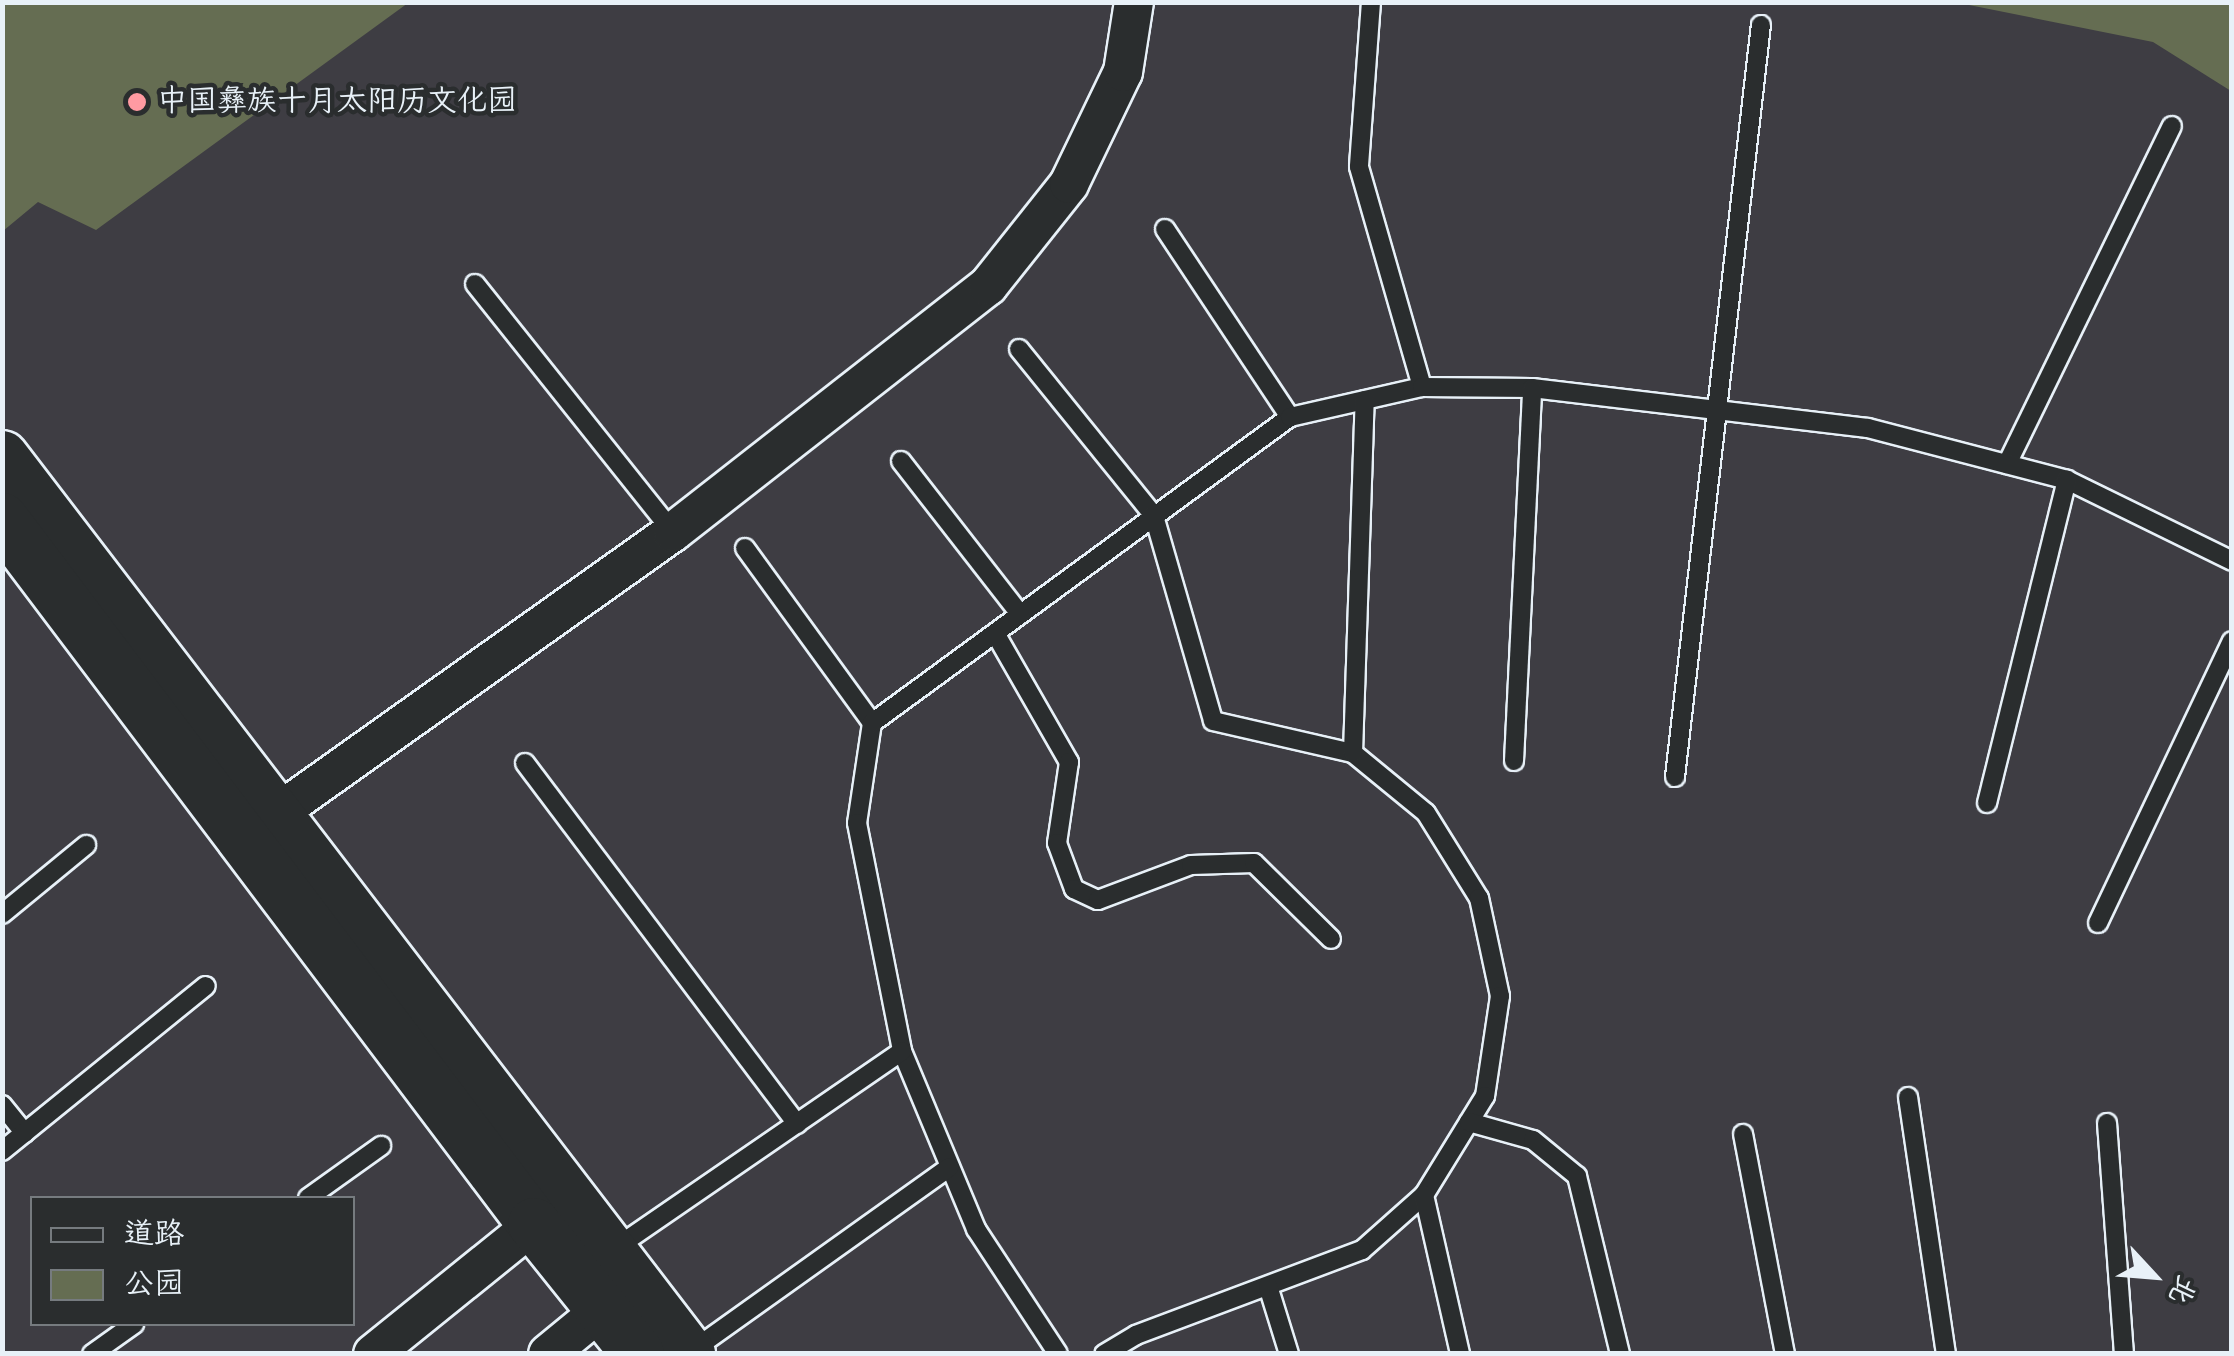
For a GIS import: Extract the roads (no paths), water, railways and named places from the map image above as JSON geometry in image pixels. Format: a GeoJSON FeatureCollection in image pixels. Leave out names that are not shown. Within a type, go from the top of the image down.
{"type":"FeatureCollection","features":[{"type":"Feature","properties":{"kind":"main road"},"geometry":{"type":"LineString","coordinates":[[2,457],[534,1224],[638,1354]]}},
{"type":"Feature","properties":{"kind":"main road"},"geometry":{"type":"LineString","coordinates":[[2,519],[610,1251],[688,1353]]}},
{"type":"Feature","properties":{"kind":"street"},"geometry":{"type":"LineString","coordinates":[[259,826],[674,532],[988,286],[1069,184],[1123,72],[1134,2]]}},
{"type":"Feature","properties":{"kind":"street"},"geometry":{"type":"LineString","coordinates":[[372,1354],[534,1224]]}},
{"type":"Feature","properties":{"kind":"street"},"geometry":{"type":"LineString","coordinates":[[548,1354],[604,1308]]}},
{"type":"Feature","properties":{"kind":"lane"},"geometry":{"type":"LineString","coordinates":[[1371,2],[1359,168],[1422,387]]}},
{"type":"Feature","properties":{"kind":"lane"},"geometry":{"type":"LineString","coordinates":[[1675,777],[1761,25]]}},
{"type":"Feature","properties":{"kind":"lane"},"geometry":{"type":"LineString","coordinates":[[2006,464],[2172,126]]}},
{"type":"Feature","properties":{"kind":"lane"},"geometry":{"type":"LineString","coordinates":[[1166,229],[1290,417]]}},
{"type":"Feature","properties":{"kind":"lane"},"geometry":{"type":"LineString","coordinates":[[475,284],[674,532]]}},
{"type":"Feature","properties":{"kind":"lane"},"geometry":{"type":"LineString","coordinates":[[1019,349],[1154,516],[1213,721],[1354,753],[1426,813],[1479,898],[1500,996],[1485,1096],[1424,1195],[1362,1250],[1136,1335],[1104,1354]]}},
{"type":"Feature","properties":{"kind":"lane"},"geometry":{"type":"LineString","coordinates":[[872,723],[1290,417],[1422,387],[1532,388],[1868,428],[2067,480],[2232,561]]}},
{"type":"Feature","properties":{"kind":"lane"},"geometry":{"type":"LineString","coordinates":[[1514,761],[1532,388]]}},
{"type":"Feature","properties":{"kind":"lane"},"geometry":{"type":"LineString","coordinates":[[1354,753],[1365,400]]}},
{"type":"Feature","properties":{"kind":"lane"},"geometry":{"type":"LineString","coordinates":[[901,461],[1020,614]]}},
{"type":"Feature","properties":{"kind":"lane"},"geometry":{"type":"LineString","coordinates":[[1987,803],[2067,480]]}},
{"type":"Feature","properties":{"kind":"lane"},"geometry":{"type":"LineString","coordinates":[[745,548],[872,723],[857,823],[902,1051],[976,1228],[1058,1354]]}},
{"type":"Feature","properties":{"kind":"lane"},"geometry":{"type":"LineString","coordinates":[[995,633],[1068,762],[1057,843],[1074,889],[1098,900],[1191,865],[1254,863],[1332,938]]}},
{"type":"Feature","properties":{"kind":"lane"},"geometry":{"type":"LineString","coordinates":[[2098,924],[2232,641]]}},
{"type":"Feature","properties":{"kind":"lane"},"geometry":{"type":"LineString","coordinates":[[524,764],[798,1124]]}},
{"type":"Feature","properties":{"kind":"lane"},"geometry":{"type":"LineString","coordinates":[[2,914],[86,845]]}},
{"type":"Feature","properties":{"kind":"lane"},"geometry":{"type":"LineString","coordinates":[[2,1151],[206,986]]}},
{"type":"Feature","properties":{"kind":"lane"},"geometry":{"type":"LineString","coordinates":[[610,1251],[902,1051]]}},
{"type":"Feature","properties":{"kind":"lane"},"geometry":{"type":"LineString","coordinates":[[1908,1098],[1946,1354]]}},
{"type":"Feature","properties":{"kind":"lane"},"geometry":{"type":"LineString","coordinates":[[2,1105],[25,1132]]}},
{"type":"Feature","properties":{"kind":"lane"},"geometry":{"type":"LineString","coordinates":[[1469,1122],[1533,1140],[1577,1176],[1620,1354]]}},
{"type":"Feature","properties":{"kind":"lane"},"geometry":{"type":"LineString","coordinates":[[2107,1123],[2124,1354]]}},
{"type":"Feature","properties":{"kind":"lane"},"geometry":{"type":"LineString","coordinates":[[1743,1134],[1785,1354]]}},
{"type":"Feature","properties":{"kind":"lane"},"geometry":{"type":"LineString","coordinates":[[311,1196],[381,1146]]}},
{"type":"Feature","properties":{"kind":"lane"},"geometry":{"type":"LineString","coordinates":[[688,1353],[950,1166]]}},
{"type":"Feature","properties":{"kind":"lane"},"geometry":{"type":"LineString","coordinates":[[1424,1195],[1460,1354]]}},
{"type":"Feature","properties":{"kind":"lane"},"geometry":{"type":"LineString","coordinates":[[1268,1286],[1290,1354]]}},
{"type":"Feature","properties":{"kind":"lane"},"geometry":{"type":"LineString","coordinates":[[92,1354],[131,1326]]}},
{"type":"Feature","properties":{"kind":"place","name":"中国彝族十月太阳历文化园"},"geometry":{"type":"Point","coordinates":[137,102]}}]}
